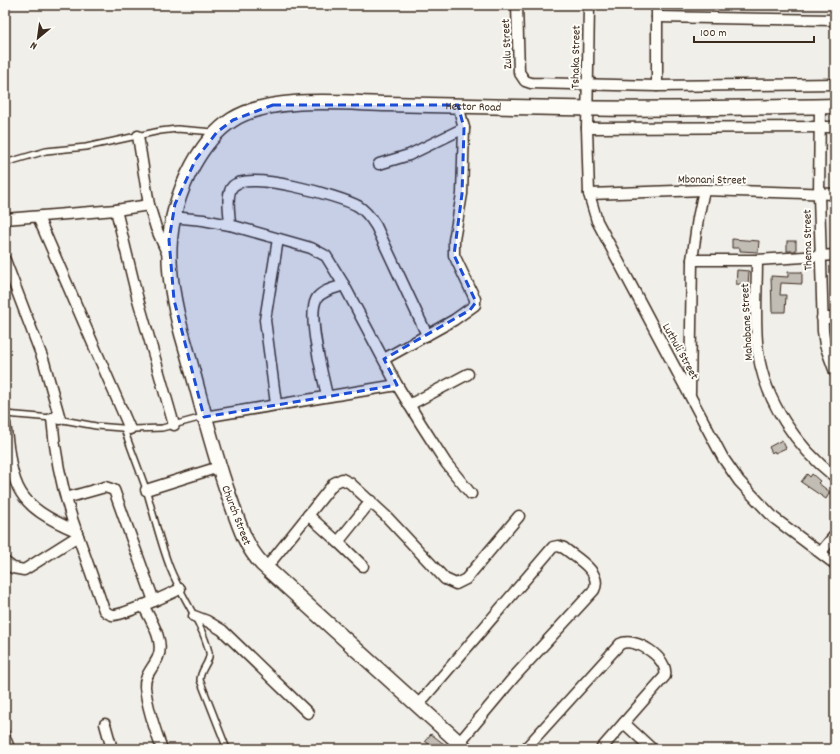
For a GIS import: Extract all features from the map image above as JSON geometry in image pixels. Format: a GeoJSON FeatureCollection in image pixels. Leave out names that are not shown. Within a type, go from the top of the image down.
{"type":"FeatureCollection","features":[{"type":"Feature","properties":{"kind":"street","name":"Zulu Street"},"geometry":{"type":"LineString","coordinates":[[518,5],[519,72],[526,81],[538,84],[588,84]]}},
{"type":"Feature","properties":{"kind":"street","name":"Tshaka Street"},"geometry":{"type":"LineString","coordinates":[[588,108],[589,5]]}},
{"type":"Feature","properties":{"kind":"street"},"geometry":{"type":"LineString","coordinates":[[657,5],[657,86]]}},
{"type":"Feature","properties":{"kind":"street"},"geometry":{"type":"LineString","coordinates":[[657,18],[835,20]]}},
{"type":"Feature","properties":{"kind":"street"},"geometry":{"type":"LineString","coordinates":[[588,84],[657,86],[835,84]]}},
{"type":"Feature","properties":{"kind":"street","name":"Hector Road"},"geometry":{"type":"LineString","coordinates":[[172,217],[175,204],[190,170],[204,147],[217,132],[233,120],[273,105],[336,103],[588,108],[835,106]]}},
{"type":"Feature","properties":{"kind":"street"},"geometry":{"type":"LineString","coordinates":[[384,360],[470,310],[476,302],[457,264],[454,248],[462,194],[464,128],[458,105]]}},
{"type":"Feature","properties":{"kind":"street","name":"Thema Street"},"geometry":{"type":"LineString","coordinates":[[820,106],[819,194],[822,318],[825,345],[835,372]]}},
{"type":"Feature","properties":{"kind":"street","name":"Luthuli Street"},"geometry":{"type":"LineString","coordinates":[[588,108],[587,128],[589,194],[597,221],[723,458],[739,481],[774,518],[835,564]]}},
{"type":"Feature","properties":{"kind":"street"},"geometry":{"type":"LineString","coordinates":[[587,128],[835,127]]}},
{"type":"Feature","properties":{"kind":"street"},"geometry":{"type":"LineString","coordinates":[[379,164],[409,155],[464,128]]}},
{"type":"Feature","properties":{"kind":"street"},"geometry":{"type":"LineString","coordinates":[[138,136],[149,205],[156,228],[169,256]]}},
{"type":"Feature","properties":{"kind":"street"},"geometry":{"type":"LineString","coordinates":[[230,225],[230,191],[235,184],[241,182],[270,181],[285,184],[332,196],[356,205],[367,213],[376,226],[427,335]]}},
{"type":"Feature","properties":{"kind":"street"},"geometry":{"type":"LineString","coordinates":[[690,394],[692,260],[704,190]]}},
{"type":"Feature","properties":{"kind":"street","name":"Mbonani Street"},"geometry":{"type":"LineString","coordinates":[[589,194],[704,190],[835,194]]}},
{"type":"Feature","properties":{"kind":"street"},"geometry":{"type":"LineString","coordinates":[[5,220],[116,210],[149,205]]}},
{"type":"Feature","properties":{"kind":"street"},"geometry":{"type":"LineString","coordinates":[[116,210],[137,296],[174,425]]}},
{"type":"Feature","properties":{"kind":"street"},"geometry":{"type":"LineString","coordinates":[[38,217],[127,429]]}},
{"type":"Feature","properties":{"kind":"street"},"geometry":{"type":"LineString","coordinates":[[172,217],[203,220],[230,225],[311,248],[326,256],[344,285],[397,385],[432,443],[471,494]]}},
{"type":"Feature","properties":{"kind":"street","name":"Church Street"},"geometry":{"type":"LineString","coordinates":[[172,217],[169,256],[171,282],[176,311],[204,417],[244,540],[254,555],[266,568],[460,747]]}},
{"type":"Feature","properties":{"kind":"street"},"geometry":{"type":"LineString","coordinates":[[276,404],[265,320],[266,300],[278,239]]}},
{"type":"Feature","properties":{"kind":"street"},"geometry":{"type":"LineString","coordinates":[[692,260],[756,260],[835,255]]}},
{"type":"Feature","properties":{"kind":"street"},"geometry":{"type":"LineString","coordinates":[[5,260],[44,362],[56,418],[56,455],[66,498],[104,610],[109,614],[115,615],[180,590]]}},
{"type":"Feature","properties":{"kind":"street","name":"Mahabane Street"},"geometry":{"type":"LineString","coordinates":[[756,260],[758,352],[769,391],[789,429],[804,449],[835,477]]}},
{"type":"Feature","properties":{"kind":"street"},"geometry":{"type":"LineString","coordinates":[[327,396],[313,322],[314,306],[316,299],[323,293],[344,285]]}},
{"type":"Feature","properties":{"kind":"street"},"geometry":{"type":"LineString","coordinates":[[822,318],[835,318]]}},
{"type":"Feature","properties":{"kind":"street"},"geometry":{"type":"LineString","coordinates":[[409,405],[468,374]]}},
{"type":"Feature","properties":{"kind":"street"},"geometry":{"type":"LineString","coordinates":[[204,417],[397,385]]}},
{"type":"Feature","properties":{"kind":"street"},"geometry":{"type":"LineString","coordinates":[[5,423],[10,463],[22,497],[38,512],[50,520],[77,533]]}},
{"type":"Feature","properties":{"kind":"street"},"geometry":{"type":"LineString","coordinates":[[146,490],[219,467]]}},
{"type":"Feature","properties":{"kind":"street"},"geometry":{"type":"LineString","coordinates":[[266,568],[334,482],[339,480],[344,480],[350,483],[371,501],[445,579],[456,584],[466,579],[519,516]]}},
{"type":"Feature","properties":{"kind":"street"},"geometry":{"type":"LineString","coordinates":[[66,498],[105,487],[114,490],[154,601]]}},
{"type":"Feature","properties":{"kind":"street"},"geometry":{"type":"LineString","coordinates":[[338,542],[371,501]]}},
{"type":"Feature","properties":{"kind":"street"},"geometry":{"type":"LineString","coordinates":[[308,515],[363,566]]}},
{"type":"Feature","properties":{"kind":"street"},"geometry":{"type":"LineString","coordinates":[[5,562],[13,568],[24,570],[77,533]]}},
{"type":"Feature","properties":{"kind":"street"},"geometry":{"type":"LineString","coordinates":[[821,552],[835,535]]}},
{"type":"Feature","properties":{"kind":"street"},"geometry":{"type":"LineString","coordinates":[[417,706],[551,548],[561,546],[590,569],[596,580],[594,590],[519,672],[460,747]]}},
{"type":"Feature","properties":{"kind":"street"},"geometry":{"type":"LineString","coordinates":[[143,605],[159,640],[158,657],[146,678],[145,686],[151,717],[161,749]]}},
{"type":"Feature","properties":{"kind":"street"},"geometry":{"type":"LineString","coordinates":[[194,616],[207,621],[222,630],[308,713]]}},
{"type":"Feature","properties":{"kind":"street"},"geometry":{"type":"LineString","coordinates":[[525,749],[620,644],[630,642],[638,644],[648,649],[662,662],[666,672],[664,679],[601,749]]}},
{"type":"Feature","properties":{"kind":"street"},"geometry":{"type":"LineString","coordinates":[[624,723],[652,749]]}},
{"type":"Feature","properties":{"kind":"street"},"geometry":{"type":"LineString","coordinates":[[105,724],[112,749]]}},
{"type":"Feature","properties":{"kind":"lane"},"geometry":{"type":"LineString","coordinates":[[5,163],[46,151],[86,146],[177,129],[217,132]]}},
{"type":"Feature","properties":{"kind":"lane"},"geometry":{"type":"LineString","coordinates":[[5,414],[56,418],[96,426],[127,429],[162,428],[204,417]]}},
{"type":"Feature","properties":{"kind":"lane"},"geometry":{"type":"LineString","coordinates":[[127,429],[158,535],[170,570],[194,616],[209,652],[206,664],[200,672],[200,680],[227,749]]}},
{"type":"Feature","properties":{"kind":"lane"},"geometry":{"type":"LineString","coordinates":[[5,731],[12,749]]}},
{"type":"Feature","properties":{"kind":"highlighted area"},"geometry":{"type":"Polygon","coordinates":[[[273,105],[458,105],[464,128],[462,194],[454,255],[476,302],[470,310],[384,359],[397,385],[204,417],[174,300],[169,240],[175,204],[196,159],[217,132],[233,120],[273,105]]]}},
{"type":"Feature","properties":{"kind":"building"},"geometry":{"type":"Polygon","coordinates":[[[732,239],[759,241],[758,252],[740,251],[740,248],[732,248],[732,239]]]}},
{"type":"Feature","properties":{"kind":"building"},"geometry":{"type":"Polygon","coordinates":[[[787,241],[796,241],[796,251],[787,251],[787,241]]]}},
{"type":"Feature","properties":{"kind":"building"},"geometry":{"type":"Polygon","coordinates":[[[737,270],[749,271],[748,285],[736,284],[737,270]]]}},
{"type":"Feature","properties":{"kind":"building"},"geometry":{"type":"Polygon","coordinates":[[[788,272],[802,272],[802,284],[781,283],[780,295],[786,295],[785,312],[772,312],[771,276],[788,277],[788,272]]]}},
{"type":"Feature","properties":{"kind":"building"},"geometry":{"type":"Polygon","coordinates":[[[782,440],[786,448],[775,453],[774,451],[772,453],[769,447],[782,440]]]}},
{"type":"Feature","properties":{"kind":"building"},"geometry":{"type":"Polygon","coordinates":[[[807,474],[810,477],[812,474],[820,481],[818,483],[830,492],[826,499],[801,482],[807,474]]]}},
{"type":"Feature","properties":{"kind":"building"},"geometry":{"type":"Polygon","coordinates":[[[431,734],[444,744],[439,749],[435,749],[425,741],[431,734]]]}}]}
